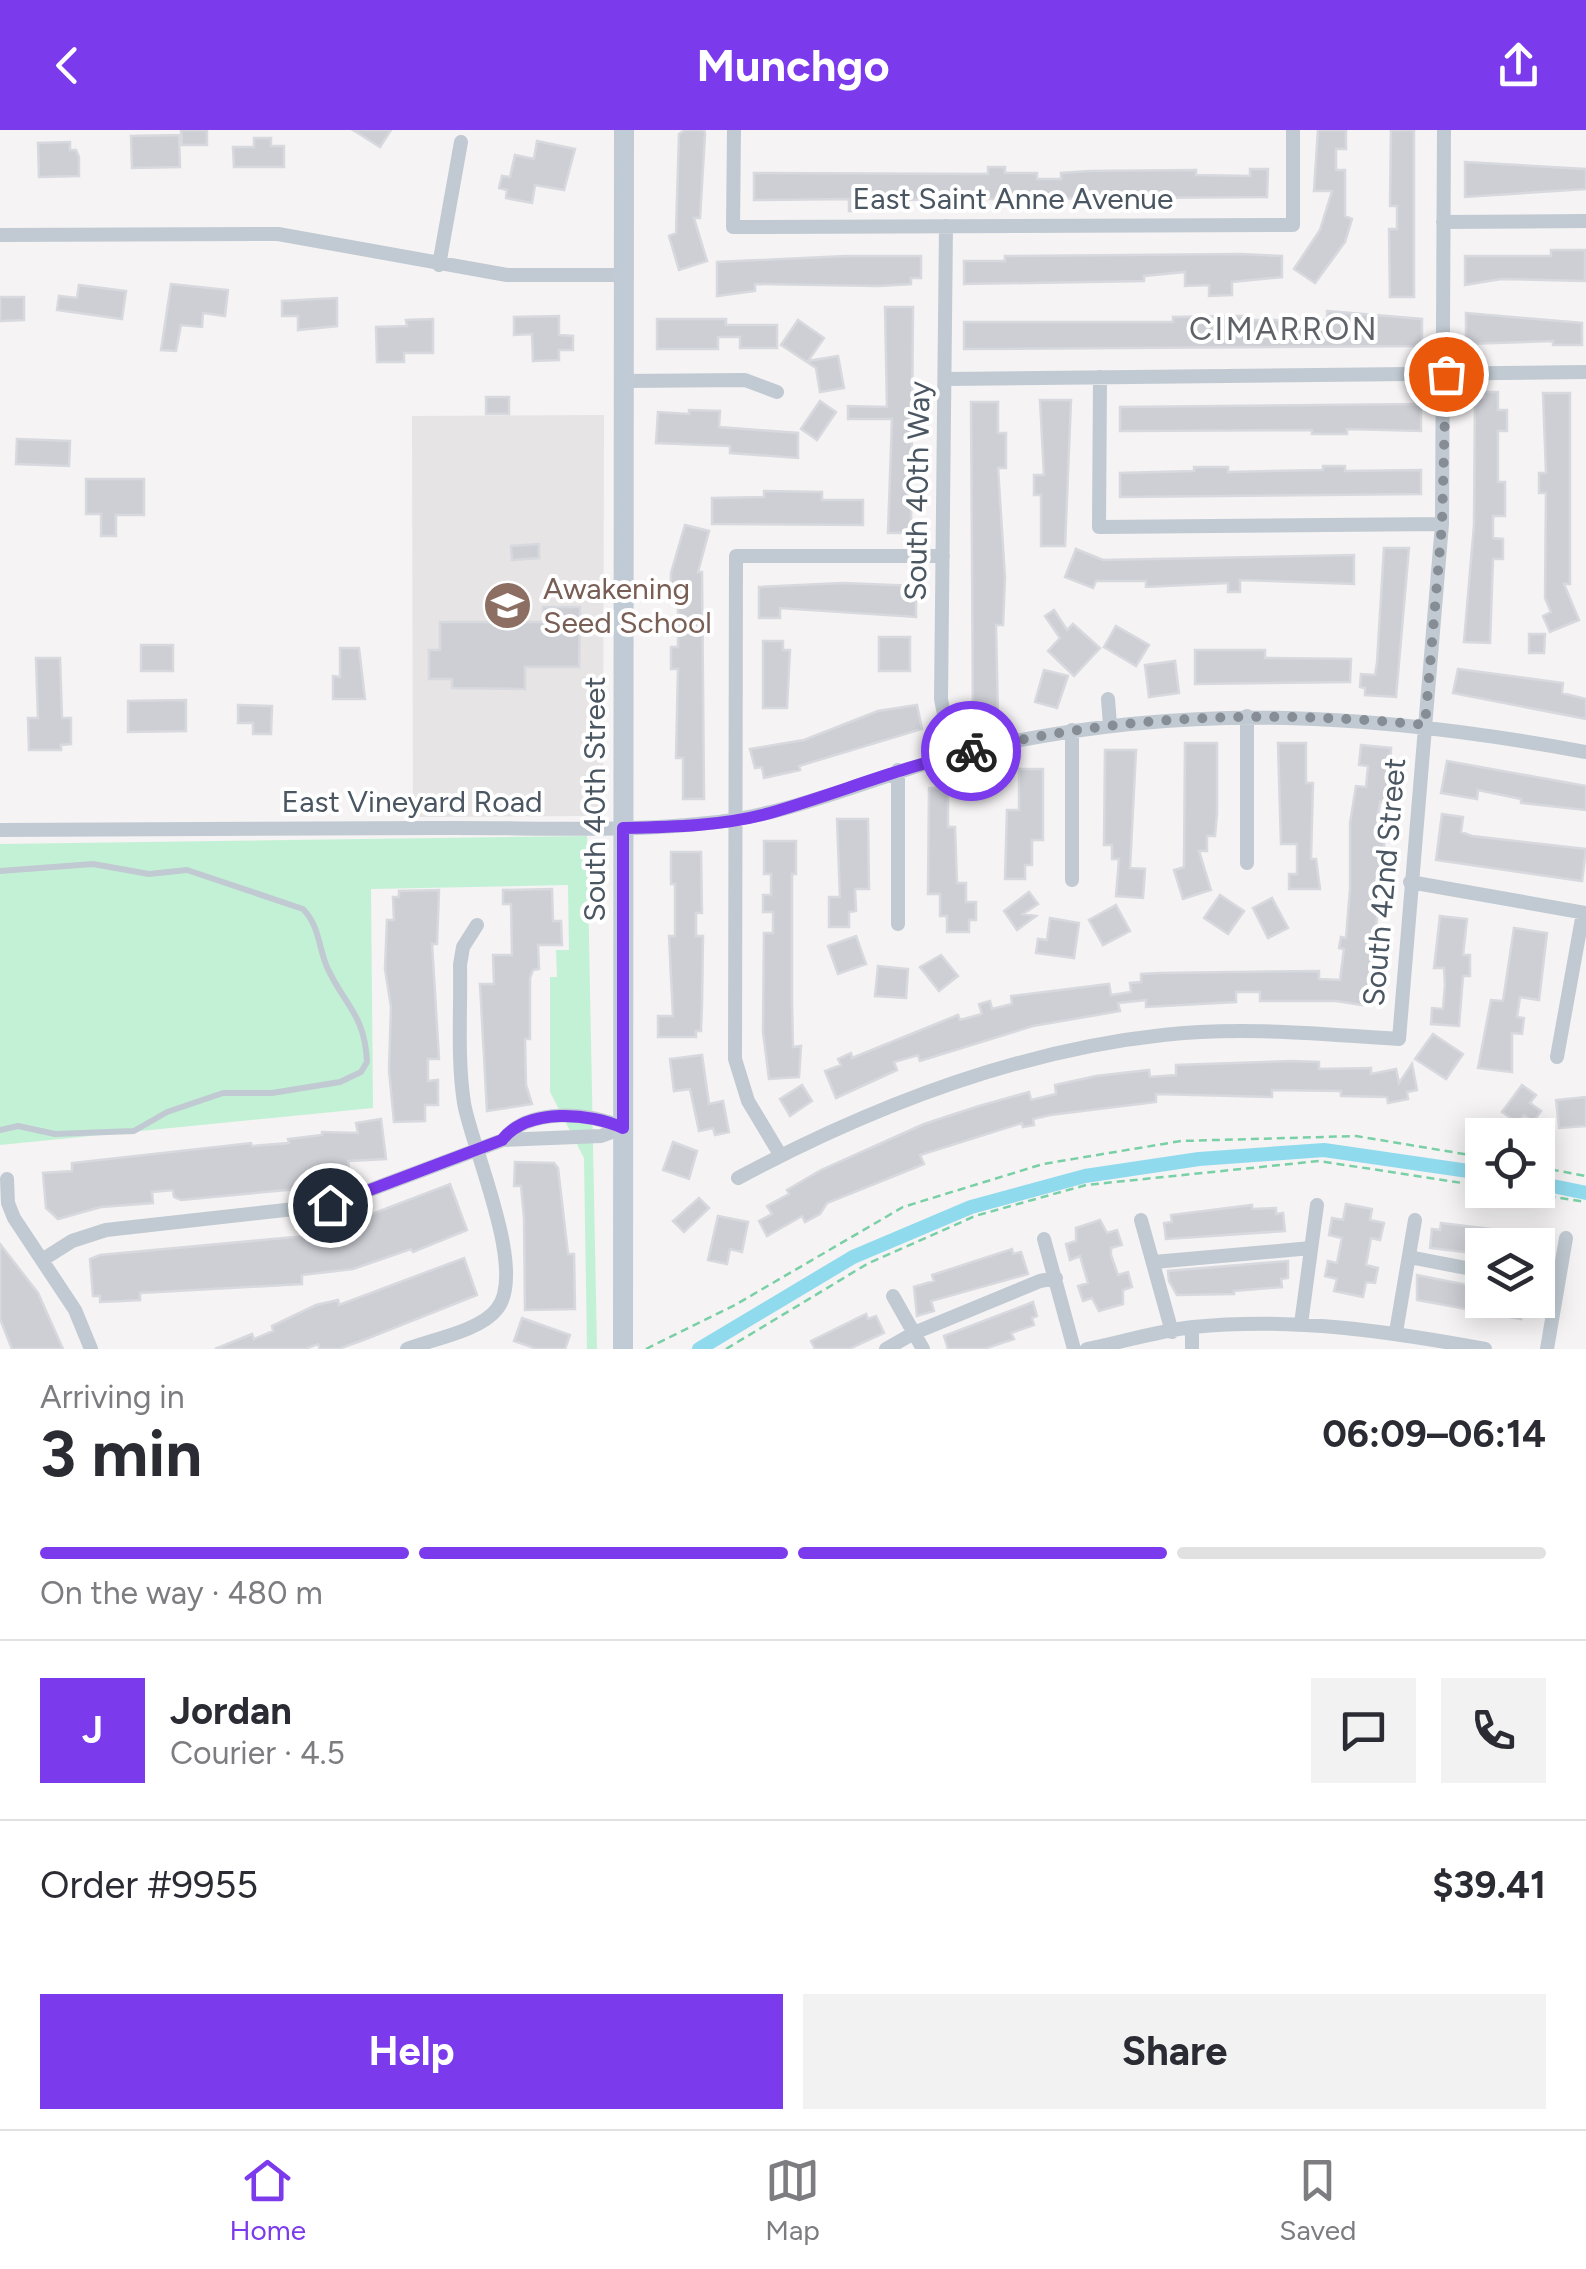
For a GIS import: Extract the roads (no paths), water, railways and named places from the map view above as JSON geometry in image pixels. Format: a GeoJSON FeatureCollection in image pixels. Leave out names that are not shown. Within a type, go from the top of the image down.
{"type":"FeatureCollection","features":[{"type":"Feature","properties":{"kind":"main road","name":"South 40th Street"},"geometry":{"type":"LineString","coordinates":[[623,1349],[624,130]]}},
{"type":"Feature","properties":{"kind":"street","name":"East Saint Anne Avenue"},"geometry":{"type":"LineString","coordinates":[[734,130],[733,227],[1293,225],[1293,130]]}},
{"type":"Feature","properties":{"kind":"street","name":"South 42nd Street"},"geometry":{"type":"LineString","coordinates":[[781,1156],[923,1093],[1050,1056],[1163,1034],[1292,1031],[1399,1039],[1442,524],[1446,374],[1444,130]]}},
{"type":"Feature","properties":{"kind":"street"},"geometry":{"type":"LineString","coordinates":[[439,265],[461,142]]}},
{"type":"Feature","properties":{"kind":"street"},"geometry":{"type":"LineString","coordinates":[[1444,222],[1586,221]]}},
{"type":"Feature","properties":{"kind":"street","name":"South 40th Way"},"geometry":{"type":"LineString","coordinates":[[946,226],[941,700],[952,755]]}},
{"type":"Feature","properties":{"kind":"street"},"geometry":{"type":"LineString","coordinates":[[0,235],[278,234],[507,275],[624,275]]}},
{"type":"Feature","properties":{"kind":"street"},"geometry":{"type":"LineString","coordinates":[[946,379],[1586,372]]}},
{"type":"Feature","properties":{"kind":"street"},"geometry":{"type":"LineString","coordinates":[[1100,377],[1100,527],[1442,524]]}},
{"type":"Feature","properties":{"kind":"street"},"geometry":{"type":"LineString","coordinates":[[624,381],[745,380],[778,392]]}},
{"type":"Feature","properties":{"kind":"street"},"geometry":{"type":"LineString","coordinates":[[738,1178],[781,1156],[748,1101],[735,1059],[736,556],[943,556]]}},
{"type":"Feature","properties":{"kind":"street"},"geometry":{"type":"LineString","coordinates":[[1108,700],[1110,725]]}},
{"type":"Feature","properties":{"kind":"street"},"geometry":{"type":"LineString","coordinates":[[1247,716],[1248,863]]}},
{"type":"Feature","properties":{"kind":"street","name":"East Vineyard Road"},"geometry":{"type":"LineString","coordinates":[[0,830],[623,828],[735,820],[952,755],[1072,730],[1247,716],[1329,716],[1425,725],[1586,752]]}},
{"type":"Feature","properties":{"kind":"street"},"geometry":{"type":"LineString","coordinates":[[1072,730],[1072,880]]}},
{"type":"Feature","properties":{"kind":"street"},"geometry":{"type":"LineString","coordinates":[[898,770],[898,924]]}},
{"type":"Feature","properties":{"kind":"street"},"geometry":{"type":"LineString","coordinates":[[1410,882],[1585,913],[1558,1057]]}},
{"type":"Feature","properties":{"kind":"street"},"geometry":{"type":"LineString","coordinates":[[407,1349],[488,1318],[500,1306],[504,1286],[498,1215],[468,1124],[462,1082],[460,965],[462,947],[477,925]]}},
{"type":"Feature","properties":{"kind":"street"},"geometry":{"type":"LineString","coordinates":[[551,1118],[552,1135]]}},
{"type":"Feature","properties":{"kind":"street"},"geometry":{"type":"LineString","coordinates":[[502,1140],[510,1130],[530,1120],[601,1118],[623,1128]]}},
{"type":"Feature","properties":{"kind":"street"},"geometry":{"type":"LineString","coordinates":[[42,1260],[72,1242],[106,1230],[330,1205],[502,1140],[601,1136],[623,1128]]}},
{"type":"Feature","properties":{"kind":"street"},"geometry":{"type":"LineString","coordinates":[[7,1179],[8,1203],[14,1218],[75,1310],[91,1349]]}},
{"type":"Feature","properties":{"kind":"street"},"geometry":{"type":"LineString","coordinates":[[1301,1324],[1317,1205]]}},
{"type":"Feature","properties":{"kind":"street"},"geometry":{"type":"LineString","coordinates":[[1141,1220],[1172,1332]]}},
{"type":"Feature","properties":{"kind":"street"},"geometry":{"type":"LineString","coordinates":[[1396,1332],[1415,1220]]}},
{"type":"Feature","properties":{"kind":"street"},"geometry":{"type":"LineString","coordinates":[[1547,1349],[1566,1238]]}},
{"type":"Feature","properties":{"kind":"street"},"geometry":{"type":"LineString","coordinates":[[1044,1239],[1074,1349]]}},
{"type":"Feature","properties":{"kind":"street"},"geometry":{"type":"LineString","coordinates":[[1154,1262],[1311,1248]]}},
{"type":"Feature","properties":{"kind":"street"},"geometry":{"type":"LineString","coordinates":[[1409,1257],[1465,1267]]}},
{"type":"Feature","properties":{"kind":"street"},"geometry":{"type":"LineString","coordinates":[[886,1349],[914,1333],[1056,1278]]}},
{"type":"Feature","properties":{"kind":"street"},"geometry":{"type":"LineString","coordinates":[[894,1296],[923,1349]]}},
{"type":"Feature","properties":{"kind":"street"},"geometry":{"type":"LineString","coordinates":[[1087,1349],[1192,1328],[1301,1324],[1396,1332],[1412,1342],[1485,1349]]}},
{"type":"Feature","properties":{"kind":"street"},"geometry":{"type":"LineString","coordinates":[[1192,1328],[1192,1349]]}},
{"type":"Feature","properties":{"kind":"lane"},"geometry":{"type":"LineString","coordinates":[[0,870],[93,864],[148,874],[187,870],[303,909],[314,920],[328,970],[355,1011],[367,1062],[361,1072],[340,1082],[204,1098],[134,1131],[55,1134],[18,1126],[0,1130]]}},
{"type":"Feature","properties":{"kind":"waterway"},"geometry":{"type":"LineString","coordinates":[[699,1349],[853,1257],[971,1207],[1085,1176],[1199,1159],[1324,1150],[1465,1171]]}},
{"type":"Feature","properties":{"kind":"waterway"},"geometry":{"type":"LineString","coordinates":[[1555,1187],[1586,1193]]}},
{"type":"Feature","properties":{"kind":"place","name":"Awakening Seed School"},"geometry":{"type":"Point","coordinates":[508,605]}},
{"type":"Feature","properties":{"kind":"district","name":"CIMARRON"},"geometry":{"type":"Point","coordinates":[1284,329]}}]}
